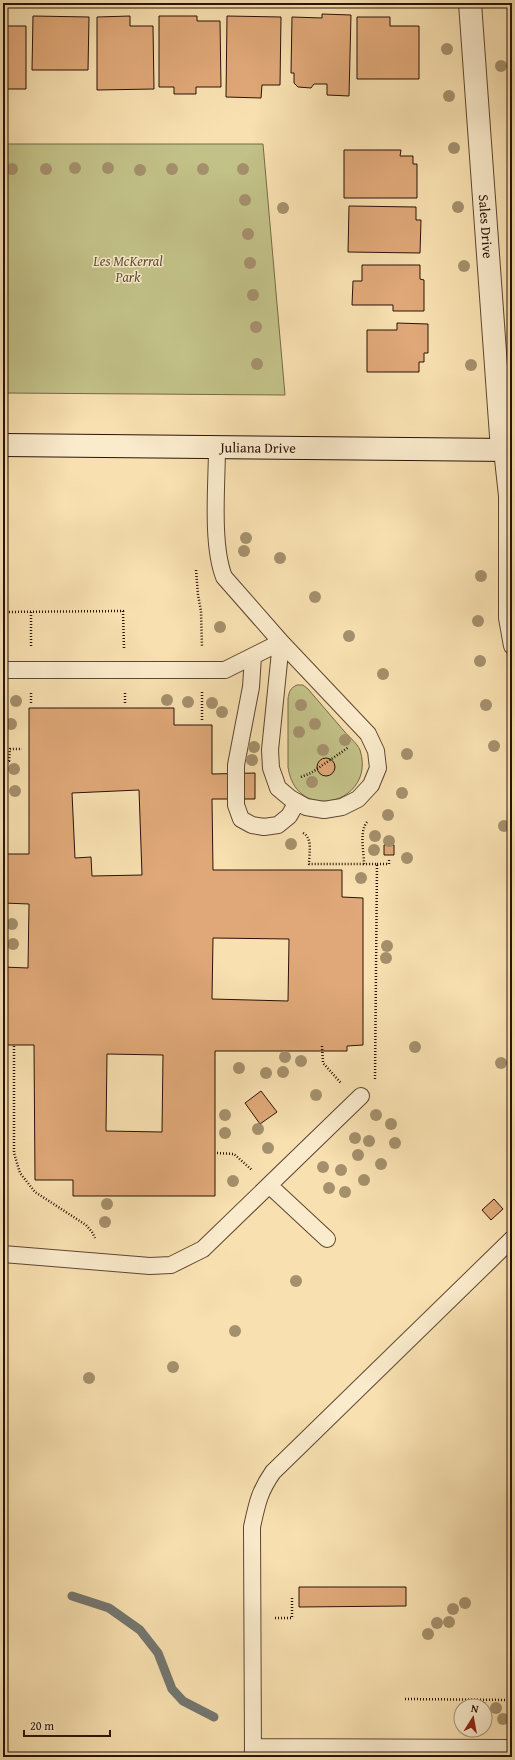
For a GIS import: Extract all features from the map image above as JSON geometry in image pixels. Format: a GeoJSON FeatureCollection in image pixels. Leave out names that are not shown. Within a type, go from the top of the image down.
{"type":"FeatureCollection","features":[{"type":"Feature","properties":{"kind":"street","name":"Sales Drive"},"geometry":{"type":"LineString","coordinates":[[470,3],[507,450]]}},
{"type":"Feature","properties":{"kind":"street","name":"Juliana Drive"},"geometry":{"type":"LineString","coordinates":[[3,445],[507,450]]}},
{"type":"Feature","properties":{"kind":"lane"},"geometry":{"type":"LineString","coordinates":[[217,447],[217,543],[219,564],[224,577],[280,642],[368,734],[376,751],[378,768],[371,785],[358,798],[342,807],[324,810],[306,807],[278,788],[271,768],[270,750],[280,642]]}},
{"type":"Feature","properties":{"kind":"lane"},"geometry":{"type":"LineString","coordinates":[[507,450],[507,618],[512,646]]}},
{"type":"Feature","properties":{"kind":"lane"},"geometry":{"type":"LineString","coordinates":[[3,670],[224,670],[280,642]]}},
{"type":"Feature","properties":{"kind":"lane"},"geometry":{"type":"LineString","coordinates":[[252,656],[252,687],[236,765],[236,805],[242,819],[252,825],[264,827],[278,825],[289,816],[297,802]]}},
{"type":"Feature","properties":{"kind":"lane"},"geometry":{"type":"LineString","coordinates":[[3,1254],[150,1266],[170,1265],[186,1258],[203,1249],[270,1186],[359,1098]]}},
{"type":"Feature","properties":{"kind":"lane"},"geometry":{"type":"LineString","coordinates":[[270,1186],[327,1239]]}},
{"type":"Feature","properties":{"kind":"lane"},"geometry":{"type":"LineString","coordinates":[[512,1239],[273,1472],[263,1486],[257,1502],[252,1527],[253,1752],[512,1748]]}},
{"type":"Feature","properties":{"kind":"path"},"geometry":{"type":"LineString","coordinates":[[196,564],[198,595],[201,611],[202,720]]}},
{"type":"Feature","properties":{"kind":"path"},"geometry":{"type":"LineString","coordinates":[[3,612],[124,611],[125,704]]}},
{"type":"Feature","properties":{"kind":"path"},"geometry":{"type":"LineString","coordinates":[[278,788],[311,773],[368,734]]}},
{"type":"Feature","properties":{"kind":"path"},"geometry":{"type":"LineString","coordinates":[[3,760],[9,761],[10,749],[22,749]]}},
{"type":"Feature","properties":{"kind":"path"},"geometry":{"type":"LineString","coordinates":[[370,818],[365,825],[363,834],[364,864],[389,864],[389,858]]}},
{"type":"Feature","properties":{"kind":"path"},"geometry":{"type":"LineString","coordinates":[[322,1046],[323,1063],[359,1098],[376,1078],[376,864]]}},
{"type":"Feature","properties":{"kind":"path"},"geometry":{"type":"LineString","coordinates":[[14,1046],[15,1162],[23,1177],[35,1192],[76,1217],[92,1232],[96,1241],[96,1261]]}},
{"type":"Feature","properties":{"kind":"path"},"geometry":{"type":"LineString","coordinates":[[217,1153],[234,1154],[270,1186]]}},
{"type":"Feature","properties":{"kind":"path"},"geometry":{"type":"LineString","coordinates":[[252,1618],[292,1618],[292,1598]]}},
{"type":"Feature","properties":{"kind":"path"},"geometry":{"type":"LineString","coordinates":[[405,1698],[453,1699]]}},
{"type":"Feature","properties":{"kind":"path"},"geometry":{"type":"LineString","coordinates":[[493,1700],[512,1700]]}},
{"type":"Feature","properties":{"kind":"green space","name":"Les McKerral Park"},"geometry":{"type":"Polygon","coordinates":[[[3,144],[263,144],[285,395],[3,393],[3,144]]]}},
{"type":"Feature","properties":{"kind":"green space"},"geometry":{"type":"Polygon","coordinates":[[[297,685],[303,685],[308,689],[355,742],[360,750],[362,768],[357,783],[347,794],[333,800],[319,801],[305,796],[294,785],[288,767],[288,699],[290,690],[297,685]]]}},
{"type":"Feature","properties":{"kind":"building"},"geometry":{"type":"Polygon","coordinates":[[[322,14],[351,15],[349,96],[327,95],[327,84],[314,84],[311,88],[298,87],[294,83],[294,73],[291,73],[292,17],[322,18],[322,14]]]}},
{"type":"Feature","properties":{"kind":"building"},"geometry":{"type":"Polygon","coordinates":[[[3,15],[4,26],[26,26],[26,89],[3,89],[3,15]]]}},
{"type":"Feature","properties":{"kind":"building"},"geometry":{"type":"Polygon","coordinates":[[[33,16],[89,17],[88,70],[32,70],[33,16]]]}},
{"type":"Feature","properties":{"kind":"building"},"geometry":{"type":"Polygon","coordinates":[[[130,16],[130,26],[153,26],[154,89],[97,90],[97,17],[130,16]]]}},
{"type":"Feature","properties":{"kind":"building"},"geometry":{"type":"Polygon","coordinates":[[[159,16],[197,16],[197,21],[220,21],[221,87],[196,87],[196,94],[174,94],[174,87],[159,87],[159,16]]]}},
{"type":"Feature","properties":{"kind":"building"},"geometry":{"type":"Polygon","coordinates":[[[227,16],[281,17],[280,85],[262,85],[261,98],[226,97],[227,16]]]}},
{"type":"Feature","properties":{"kind":"building"},"geometry":{"type":"Polygon","coordinates":[[[357,17],[390,17],[390,26],[419,26],[419,79],[357,79],[357,17]]]}},
{"type":"Feature","properties":{"kind":"building"},"geometry":{"type":"Polygon","coordinates":[[[344,150],[401,150],[400,156],[413,156],[413,164],[417,164],[417,198],[344,198],[344,150]]]}},
{"type":"Feature","properties":{"kind":"building"},"geometry":{"type":"Polygon","coordinates":[[[349,206],[416,207],[416,220],[421,220],[420,253],[348,252],[349,206]]]}},
{"type":"Feature","properties":{"kind":"building"},"geometry":{"type":"Polygon","coordinates":[[[362,265],[420,265],[420,279],[424,280],[424,311],[393,311],[393,305],[352,305],[353,281],[362,281],[362,265]]]}},
{"type":"Feature","properties":{"kind":"building"},"geometry":{"type":"Polygon","coordinates":[[[397,323],[428,324],[428,353],[424,353],[424,362],[419,362],[419,372],[367,372],[367,330],[397,330],[397,323]]]}},
{"type":"Feature","properties":{"kind":"building"},"geometry":{"type":"Polygon","coordinates":[[[29,708],[174,708],[174,725],[212,725],[212,774],[255,773],[255,799],[212,799],[213,870],[342,870],[342,897],[363,898],[363,1045],[347,1046],[347,1051],[215,1051],[215,1196],[73,1196],[73,1180],[35,1180],[34,1045],[3,1045],[3,967],[28,968],[29,904],[3,903],[3,854],[29,854],[29,708]],[[139,790],[72,793],[75,858],[91,857],[92,876],[142,875],[139,790]],[[213,938],[212,999],[288,1001],[289,939],[213,938]],[[107,1054],[106,1131],[162,1132],[163,1055],[107,1054]]]}},
{"type":"Feature","properties":{"kind":"building"},"geometry":{"type":"Polygon","coordinates":[[[326,758],[332,761],[335,767],[332,773],[326,776],[320,773],[317,767],[320,761],[326,758]]]}},
{"type":"Feature","properties":{"kind":"building"},"geometry":{"type":"Polygon","coordinates":[[[384,845],[394,845],[394,855],[384,855],[384,845]]]}},
{"type":"Feature","properties":{"kind":"building"},"geometry":{"type":"Polygon","coordinates":[[[261,1091],[277,1112],[260,1124],[245,1103],[261,1091]]]}},
{"type":"Feature","properties":{"kind":"building"},"geometry":{"type":"Polygon","coordinates":[[[494,1199],[503,1209],[491,1220],[482,1210],[494,1199]]]}},
{"type":"Feature","properties":{"kind":"building"},"geometry":{"type":"Polygon","coordinates":[[[299,1587],[406,1587],[406,1606],[299,1607],[299,1587]]]}},
{"type":"Feature","properties":{"kind":"waterway"},"geometry":{"type":"LineString","coordinates":[[72,1596],[109,1608],[140,1630],[158,1653],[172,1689],[183,1701],[214,1717]]}}]}
